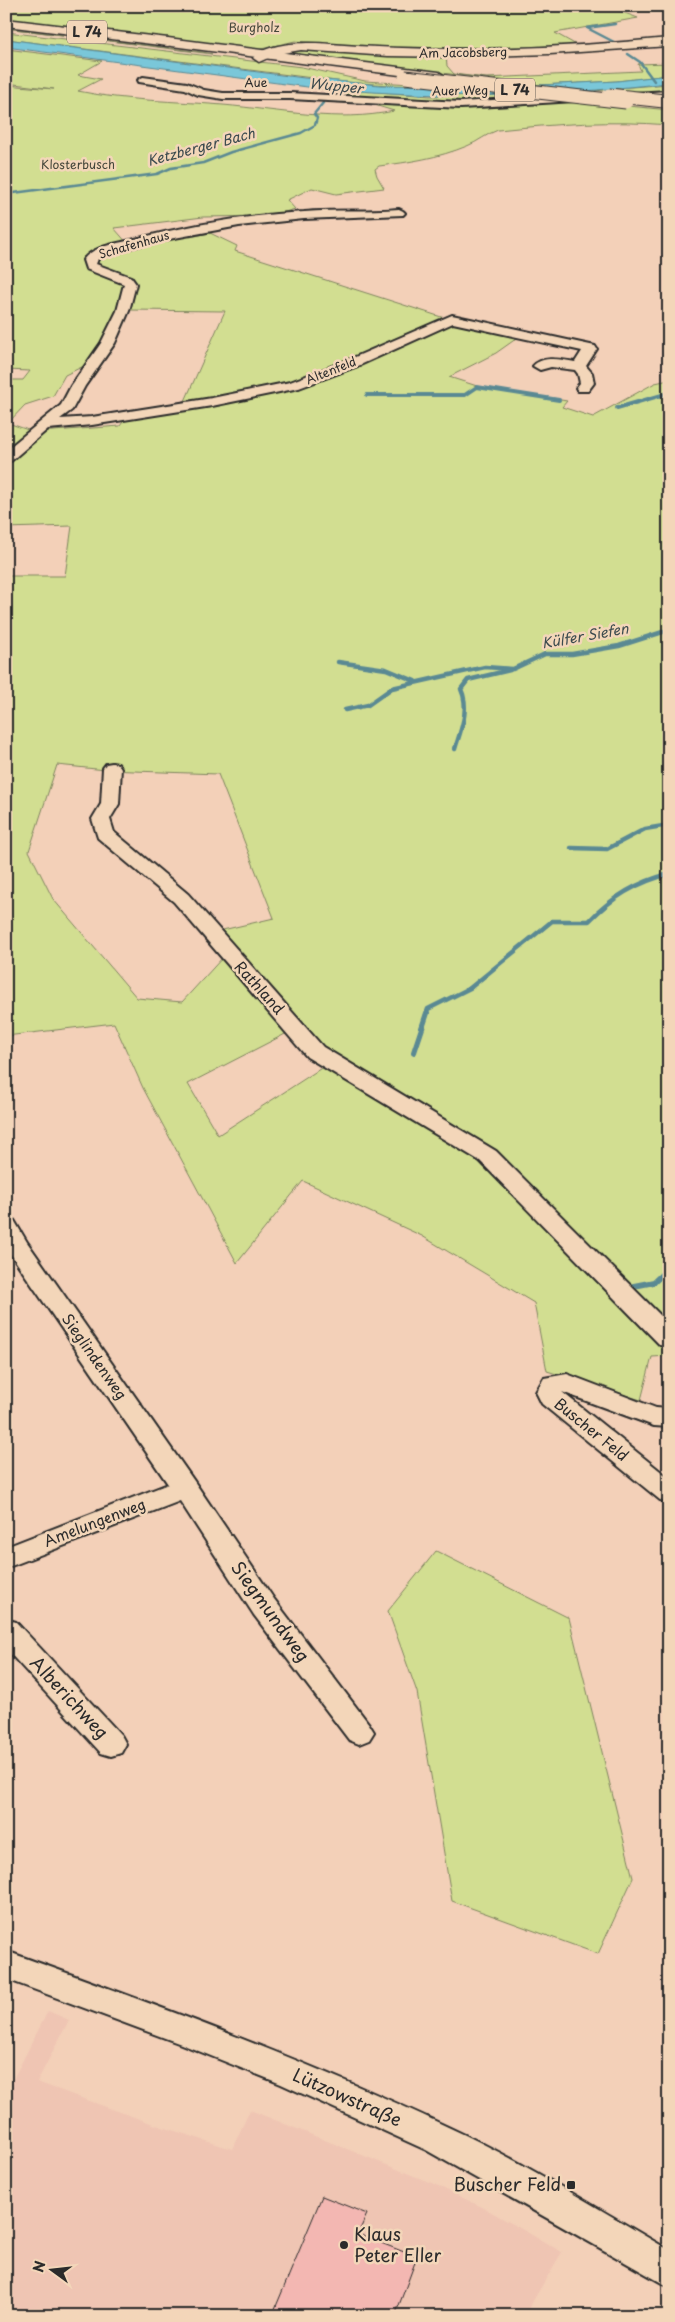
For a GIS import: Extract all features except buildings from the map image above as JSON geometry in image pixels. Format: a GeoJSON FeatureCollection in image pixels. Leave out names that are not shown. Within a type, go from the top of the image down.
{"type":"FeatureCollection","features":[{"type":"Feature","properties":{"kind":"main road","name":"L 74"},"geometry":{"type":"LineString","coordinates":[[6,22],[164,44]]}},
{"type":"Feature","properties":{"kind":"main road","name":"L 74"},"geometry":{"type":"LineString","coordinates":[[6,26],[263,56],[405,77],[626,102],[668,101]]}},
{"type":"Feature","properties":{"kind":"main road","name":"Am Jacobsberg"},"geometry":{"type":"LineString","coordinates":[[263,56],[284,48],[303,46],[384,52],[478,53],[563,50],[669,42]]}},
{"type":"Feature","properties":{"kind":"main road","name":"L 74"},"geometry":{"type":"LineString","coordinates":[[306,62],[668,101]]}},
{"type":"Feature","properties":{"kind":"street","name":"Aue"},"geometry":{"type":"LineString","coordinates":[[144,80],[189,87],[202,93],[215,95],[263,95],[371,101]]}},
{"type":"Feature","properties":{"kind":"street","name":"Auer Weg"},"geometry":{"type":"LineString","coordinates":[[371,101],[461,105],[668,101]]}},
{"type":"Feature","properties":{"kind":"street","name":"Schafenhaus"},"geometry":{"type":"LineString","coordinates":[[6,458],[20,444],[67,407],[78,386],[105,348],[123,311],[130,284],[126,280],[90,266],[89,260],[94,256],[111,249],[154,238],[218,225],[301,215],[399,213]]}},
{"type":"Feature","properties":{"kind":"street","name":"Altenfeld"},"geometry":{"type":"LineString","coordinates":[[43,425],[92,421],[203,404],[294,385],[353,363],[452,319],[590,349],[579,366]]}},
{"type":"Feature","properties":{"kind":"street"},"geometry":{"type":"LineString","coordinates":[[540,366],[550,363],[579,366],[586,376],[587,383],[583,388]]}},
{"type":"Feature","properties":{"kind":"street","name":"Rathland"},"geometry":{"type":"LineString","coordinates":[[112,768],[110,804],[101,819],[105,834],[181,898],[315,1052],[488,1156],[669,1339]]}},
{"type":"Feature","properties":{"kind":"street","name":"Sieglindenweg"},"geometry":{"type":"LineString","coordinates":[[6,1225],[17,1245],[185,1488]]}},
{"type":"Feature","properties":{"kind":"street","name":"Buscher Feld"},"geometry":{"type":"LineString","coordinates":[[669,1418],[654,1418],[567,1383],[553,1384],[549,1392],[550,1398],[669,1493]]}},
{"type":"Feature","properties":{"kind":"street","name":"Amelungenweg"},"geometry":{"type":"LineString","coordinates":[[8,1553],[185,1488]]}},
{"type":"Feature","properties":{"kind":"street","name":"Siegmundweg"},"geometry":{"type":"LineString","coordinates":[[185,1488],[264,1608],[360,1732]]}},
{"type":"Feature","properties":{"kind":"street","name":"Alberichweg"},"geometry":{"type":"LineString","coordinates":[[6,1630],[112,1744]]}},
{"type":"Feature","properties":{"kind":"street","name":"Lützowstraße"},"geometry":{"type":"LineString","coordinates":[[6,1965],[187,2030],[284,2069],[438,2139],[550,2200],[669,2270]]}},
{"type":"Feature","properties":{"kind":"shaded area"},"geometry":{"type":"Polygon","coordinates":[[[48,2011],[69,2020],[37,2082],[156,2125],[232,2149],[250,2110],[434,2184],[486,2209],[562,2252],[524,2316],[6,2316],[6,2093],[48,2011]]]}},
{"type":"Feature","properties":{"kind":"green space","name":"Burgholz"},"geometry":{"type":"Polygon","coordinates":[[[6,6],[641,6],[617,10],[638,18],[555,33],[580,47],[479,51],[360,47],[295,41],[257,50],[6,19],[6,6]]]}},
{"type":"Feature","properties":{"kind":"green space"},"geometry":{"type":"Polygon","coordinates":[[[6,28],[202,52],[212,54],[6,28]]]}},
{"type":"Feature","properties":{"kind":"green space"},"geometry":{"type":"Polygon","coordinates":[[[6,32],[302,67],[365,81],[471,88],[344,82],[6,39],[6,32]]]}},
{"type":"Feature","properties":{"kind":"green space","name":"Klosterbusch"},"geometry":{"type":"Polygon","coordinates":[[[6,49],[102,61],[78,75],[101,79],[78,91],[114,97],[223,105],[330,116],[352,116],[394,111],[316,87],[429,96],[514,95],[669,110],[669,125],[584,123],[498,130],[471,144],[445,154],[379,166],[375,169],[384,188],[336,194],[312,188],[287,200],[295,209],[272,216],[203,217],[114,228],[128,244],[86,260],[125,284],[115,319],[100,349],[86,365],[65,375],[53,396],[25,405],[8,423],[31,431],[6,452],[6,380],[23,380],[30,371],[6,370],[6,85],[54,89],[6,83],[6,49]]]}},
{"type":"Feature","properties":{"kind":"green space"},"geometry":{"type":"Polygon","coordinates":[[[286,49],[446,55],[447,66],[454,74],[486,78],[641,71],[638,64],[669,63],[669,75],[617,81],[541,85],[284,54],[283,52],[286,49]]]}},
{"type":"Feature","properties":{"kind":"green space"},"geometry":{"type":"Polygon","coordinates":[[[669,84],[669,97],[594,90],[669,84]]]}},
{"type":"Feature","properties":{"kind":"green space"},"geometry":{"type":"Polygon","coordinates":[[[182,233],[190,237],[210,233],[237,246],[235,251],[457,322],[520,336],[496,353],[449,377],[477,386],[567,401],[562,407],[593,417],[655,383],[669,380],[669,1356],[652,1357],[641,1400],[547,1371],[534,1303],[422,1236],[303,1181],[237,1263],[143,1088],[114,1023],[6,1036],[6,576],[65,576],[72,526],[6,528],[6,465],[40,432],[120,426],[125,419],[181,410],[225,311],[128,310],[133,284],[92,265],[95,256],[182,233]],[[57,765],[29,851],[53,899],[137,998],[182,1002],[224,956],[291,1031],[188,1084],[218,1135],[326,1065],[214,932],[274,918],[218,774],[106,770],[57,765]]]}},
{"type":"Feature","properties":{"kind":"green space"},"geometry":{"type":"Polygon","coordinates":[[[436,1551],[569,1618],[633,1878],[598,1954],[452,1901],[417,1692],[388,1611],[436,1551]]]}},
{"type":"Feature","properties":{"kind":"water","name":"Wupper"},"geometry":{"type":"Polygon","coordinates":[[[6,39],[304,78],[380,85],[502,87],[617,81],[669,75],[669,83],[572,92],[513,95],[439,95],[315,88],[6,47],[6,39]]]}},
{"type":"Feature","properties":{"kind":"waterway"},"geometry":{"type":"LineString","coordinates":[[615,24],[587,28],[616,43]]}},
{"type":"Feature","properties":{"kind":"waterway"},"geometry":{"type":"LineString","coordinates":[[628,54],[640,62],[654,81]]}},
{"type":"Feature","properties":{"kind":"waterway","name":"Ketzberger Bach"},"geometry":{"type":"LineString","coordinates":[[331,94],[337,87]]}},
{"type":"Feature","properties":{"kind":"waterway","name":"Ketzberger Bach"},"geometry":{"type":"LineString","coordinates":[[6,194],[157,174],[171,168],[203,163],[231,152],[301,133],[315,125],[317,118],[314,114],[323,103]]}},
{"type":"Feature","properties":{"kind":"waterway"},"geometry":{"type":"LineString","coordinates":[[367,395],[465,395],[477,387],[559,400]]}},
{"type":"Feature","properties":{"kind":"waterway"},"geometry":{"type":"LineString","coordinates":[[617,408],[669,393]]}},
{"type":"Feature","properties":{"kind":"waterway","name":"Külfer Siefen"},"geometry":{"type":"LineString","coordinates":[[345,710],[368,705],[392,688],[485,667],[513,669],[545,654],[572,654],[619,646],[669,630]]}},
{"type":"Feature","properties":{"kind":"waterway","name":"Külfer Siefen"},"geometry":{"type":"LineString","coordinates":[[338,662],[386,669],[415,681]]}},
{"type":"Feature","properties":{"kind":"waterway"},"geometry":{"type":"LineString","coordinates":[[455,749],[465,712],[464,696],[461,689],[468,680],[510,670]]}},
{"type":"Feature","properties":{"kind":"waterway"},"geometry":{"type":"LineString","coordinates":[[571,848],[607,849],[645,829],[669,825]]}},
{"type":"Feature","properties":{"kind":"waterway"},"geometry":{"type":"LineString","coordinates":[[426,1015],[428,1009],[470,988],[552,921],[589,921],[616,898],[636,886],[669,874]]}},
{"type":"Feature","properties":{"kind":"waterway"},"geometry":{"type":"LineString","coordinates":[[414,1052],[427,1013]]}},
{"type":"Feature","properties":{"kind":"waterway"},"geometry":{"type":"LineString","coordinates":[[629,1287],[654,1282],[669,1268]]}},
{"type":"Feature","properties":{"kind":"place","name":"Buscher Feld"},"geometry":{"type":"Point","coordinates":[571,2185]}},
{"type":"Feature","properties":{"kind":"place","name":"Klaus Peter Eller"},"geometry":{"type":"Point","coordinates":[344,2245]}}]}
